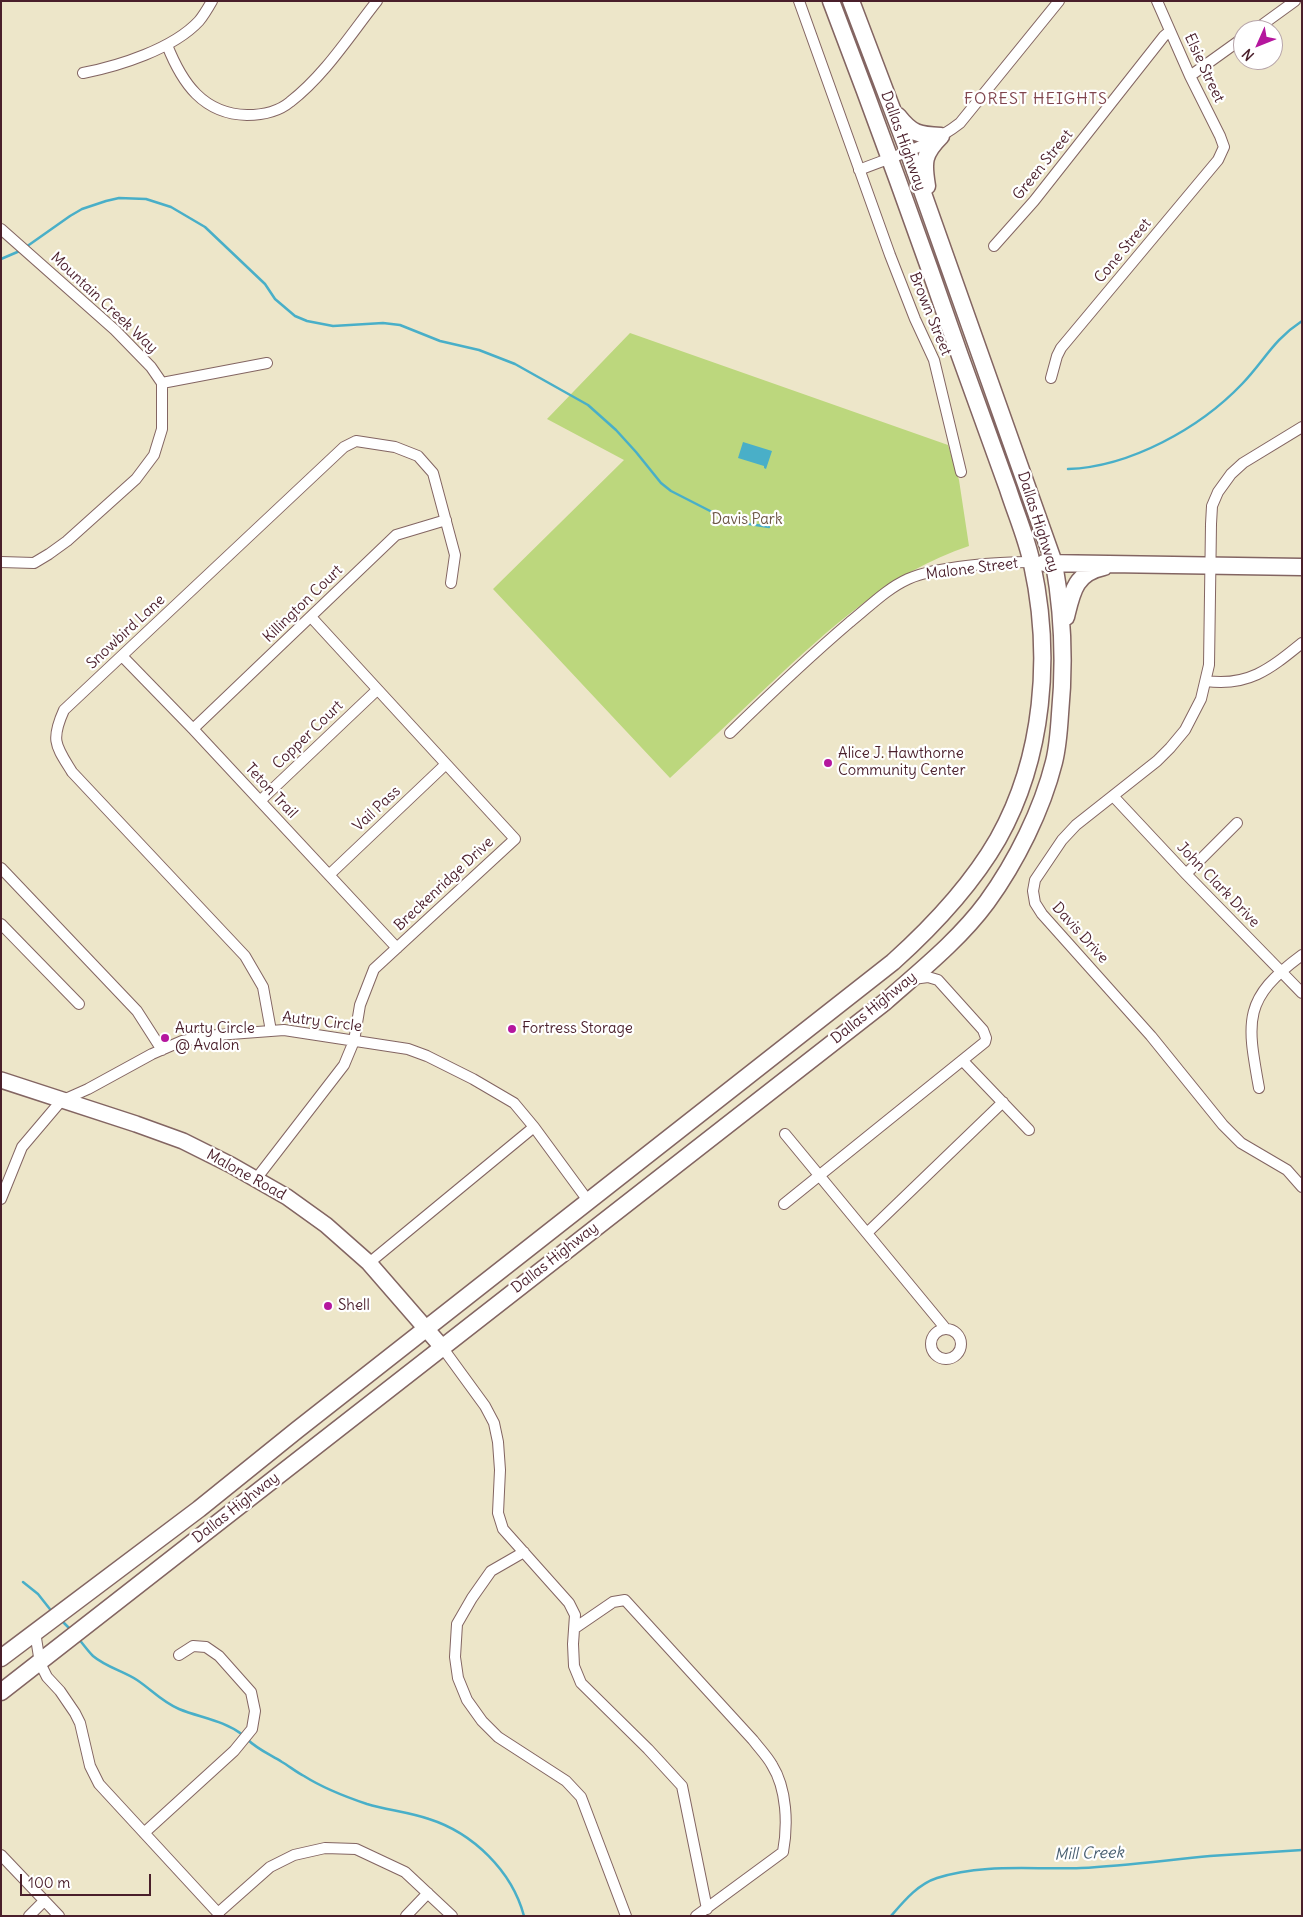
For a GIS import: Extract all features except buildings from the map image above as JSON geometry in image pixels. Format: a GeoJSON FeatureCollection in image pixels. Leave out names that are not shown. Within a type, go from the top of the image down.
{"type":"FeatureCollection","features":[{"type":"Feature","properties":{"kind":"main road","name":"Dallas Highway"},"geometry":{"type":"LineString","coordinates":[[1,1658],[199,1509],[426,1328],[893,962],[939,919],[984,861],[999,837],[1019,792],[1031,752],[1038,720],[1043,680],[1043,642],[1032,562],[890,158],[831,1]]}},
{"type":"Feature","properties":{"kind":"main road","name":"Dallas Highway"},"geometry":{"type":"LineString","coordinates":[[1,1692],[884,1002],[940,953],[987,902],[1018,853],[1037,811],[1054,762],[1059,732],[1063,670],[1063,629],[1054,563],[908,152],[852,1]]}},
{"type":"Feature","properties":{"kind":"main road"},"geometry":{"type":"LineString","coordinates":[[891,108],[912,131],[924,136],[941,136]]}},
{"type":"Feature","properties":{"kind":"main road"},"geometry":{"type":"LineString","coordinates":[[934,225],[924,166],[928,152],[941,136]]}},
{"type":"Feature","properties":{"kind":"main road","name":"Malone Street"},"geometry":{"type":"LineString","coordinates":[[1032,562],[1209,566]]}},
{"type":"Feature","properties":{"kind":"main road"},"geometry":{"type":"LineString","coordinates":[[1063,629],[1071,593],[1077,582],[1096,569],[1115,565]]}},
{"type":"Feature","properties":{"kind":"main road"},"geometry":{"type":"LineString","coordinates":[[1209,566],[1302,567]]}},
{"type":"Feature","properties":{"kind":"street"},"geometry":{"type":"LineString","coordinates":[[83,74],[108,68],[167,45],[186,33],[200,20],[212,1]]}},
{"type":"Feature","properties":{"kind":"street"},"geometry":{"type":"LineString","coordinates":[[167,45],[183,77],[207,104],[222,112],[256,115],[278,110],[290,103],[309,86],[378,1]]}},
{"type":"Feature","properties":{"kind":"street","name":"Brown Street"},"geometry":{"type":"LineString","coordinates":[[799,1],[859,170],[915,319],[934,360],[961,472]]}},
{"type":"Feature","properties":{"kind":"street"},"geometry":{"type":"LineString","coordinates":[[859,170],[908,152],[941,136],[960,123],[1059,1]]}},
{"type":"Feature","properties":{"kind":"street","name":"Elsie Street"},"geometry":{"type":"LineString","coordinates":[[1157,1],[1224,147]]}},
{"type":"Feature","properties":{"kind":"street"},"geometry":{"type":"LineString","coordinates":[[1268,20],[1295,1]]}},
{"type":"Feature","properties":{"kind":"street","name":"Green Street"},"geometry":{"type":"LineString","coordinates":[[994,246],[1034,201],[1164,36],[1170,31]]}},
{"type":"Feature","properties":{"kind":"street"},"geometry":{"type":"LineString","coordinates":[[1190,76],[1233,45]]}},
{"type":"Feature","properties":{"kind":"street","name":"Cone Street"},"geometry":{"type":"LineString","coordinates":[[1052,378],[1057,356],[1061,348],[1218,160],[1224,147]]}},
{"type":"Feature","properties":{"kind":"street","name":"Mountain Creek Way"},"geometry":{"type":"LineString","coordinates":[[1,229],[115,330],[151,367],[162,383]]}},
{"type":"Feature","properties":{"kind":"street"},"geometry":{"type":"LineString","coordinates":[[1,562],[34,563],[49,554],[67,541],[136,479],[154,455],[162,429],[162,383],[267,363]]}},
{"type":"Feature","properties":{"kind":"street"},"geometry":{"type":"LineString","coordinates":[[1209,566],[1212,506],[1221,486],[1243,463],[1302,427]]}},
{"type":"Feature","properties":{"kind":"street","name":"Snowbird Lane"},"geometry":{"type":"LineString","coordinates":[[271,1031],[263,987],[245,956],[72,772],[56,746],[57,726],[64,710],[344,447],[356,441],[395,446],[418,456],[433,473],[455,556],[451,584]]}},
{"type":"Feature","properties":{"kind":"street","name":"Killington Court"},"geometry":{"type":"LineString","coordinates":[[193,729],[396,535],[446,520]]}},
{"type":"Feature","properties":{"kind":"street","name":"Malone Street"},"geometry":{"type":"LineString","coordinates":[[730,732],[805,660],[874,602],[899,584],[917,576],[938,571],[1014,562],[1032,562]]}},
{"type":"Feature","properties":{"kind":"street","name":"Davis Drive"},"geometry":{"type":"LineString","coordinates":[[1209,566],[1210,640],[1206,682],[1196,710],[1182,734],[1157,761],[1076,825],[1062,840],[1035,880],[1032,892],[1035,904],[1042,914],[1151,1036],[1223,1125],[1241,1143],[1287,1170],[1302,1187]]}},
{"type":"Feature","properties":{"kind":"street","name":"Breckenridge Drive"},"geometry":{"type":"LineString","coordinates":[[256,1179],[344,1065],[354,1041],[360,1005],[374,970],[515,839],[311,617]]}},
{"type":"Feature","properties":{"kind":"street"},"geometry":{"type":"LineString","coordinates":[[1206,682],[1233,682],[1260,674],[1302,643]]}},
{"type":"Feature","properties":{"kind":"street","name":"Teton Trail"},"geometry":{"type":"LineString","coordinates":[[122,656],[193,729],[397,948]]}},
{"type":"Feature","properties":{"kind":"street","name":"Copper Court"},"geometry":{"type":"LineString","coordinates":[[260,801],[377,690]]}},
{"type":"Feature","properties":{"kind":"street","name":"Vail Pass"},"geometry":{"type":"LineString","coordinates":[[329,875],[446,764]]}},
{"type":"Feature","properties":{"kind":"street","name":"John Clark Drive"},"geometry":{"type":"LineString","coordinates":[[1113,796],[1302,993]]}},
{"type":"Feature","properties":{"kind":"street"},"geometry":{"type":"LineString","coordinates":[[1186,874],[1237,823]]}},
{"type":"Feature","properties":{"kind":"street"},"geometry":{"type":"LineString","coordinates":[[1,868],[137,1011],[162,1050]]}},
{"type":"Feature","properties":{"kind":"street"},"geometry":{"type":"LineString","coordinates":[[1,924],[79,1004]]}},
{"type":"Feature","properties":{"kind":"street"},"geometry":{"type":"LineString","coordinates":[[938,980],[936,963],[940,953]]}},
{"type":"Feature","properties":{"kind":"street"},"geometry":{"type":"LineString","coordinates":[[1259,1088],[1250,1026],[1254,1007],[1280,971],[1302,955]]}},
{"type":"Feature","properties":{"kind":"street"},"geometry":{"type":"LineString","coordinates":[[784,1204],[985,1042],[986,1038],[983,1030],[938,980],[928,976],[911,979]]}},
{"type":"Feature","properties":{"kind":"street","name":"Autry Circle"},"geometry":{"type":"LineString","coordinates":[[1,1199],[22,1146],[61,1101],[182,1040],[217,1035],[284,1030],[408,1049],[428,1056],[474,1079],[514,1103],[534,1127],[588,1202]]}},
{"type":"Feature","properties":{"kind":"street"},"geometry":{"type":"LineString","coordinates":[[963,1061],[1029,1130]]}},
{"type":"Feature","properties":{"kind":"street","name":"Malone Road"},"geometry":{"type":"LineString","coordinates":[[1,1080],[183,1141],[232,1165],[287,1197],[326,1225],[369,1263],[442,1347]]}},
{"type":"Feature","properties":{"kind":"street"},"geometry":{"type":"LineString","coordinates":[[867,1233],[1003,1102]]}},
{"type":"Feature","properties":{"kind":"street"},"geometry":{"type":"LineString","coordinates":[[369,1263],[534,1127]]}},
{"type":"Feature","properties":{"kind":"street"},"geometry":{"type":"LineString","coordinates":[[785,1134],[946,1329]]}},
{"type":"Feature","properties":{"kind":"street"},"geometry":{"type":"LineString","coordinates":[[442,1347],[485,1406],[494,1423],[498,1442],[500,1470],[498,1513],[503,1529],[569,1604],[576,1615],[574,1666],[581,1683],[648,1749],[682,1786],[707,1909]]}},
{"type":"Feature","properties":{"kind":"street"},"geometry":{"type":"LineString","coordinates":[[524,1552],[491,1571],[457,1624],[455,1657],[458,1678],[467,1700],[482,1721],[498,1736],[566,1781],[581,1797],[626,1916]]}},
{"type":"Feature","properties":{"kind":"street"},"geometry":{"type":"LineString","coordinates":[[574,1628],[613,1602],[625,1600],[753,1740],[772,1765],[780,1781],[785,1804],[785,1841],[783,1852],[696,1916]]}},
{"type":"Feature","properties":{"kind":"street"},"geometry":{"type":"LineString","coordinates":[[35,1632],[40,1663],[47,1677],[75,1712],[80,1723],[90,1766],[99,1784],[218,1915],[270,1867],[294,1855],[325,1848],[356,1849],[404,1872],[452,1916]]}},
{"type":"Feature","properties":{"kind":"street"},"geometry":{"type":"LineString","coordinates":[[144,1832],[234,1751],[252,1728],[256,1711],[251,1692],[218,1656],[206,1647],[193,1646],[179,1655]]}},
{"type":"Feature","properties":{"kind":"street"},"geometry":{"type":"LineString","coordinates":[[1,1855],[59,1916]]}},
{"type":"Feature","properties":{"kind":"street"},"geometry":{"type":"LineString","coordinates":[[406,1916],[428,1893]]}},
{"type":"Feature","properties":{"kind":"street"},"geometry":{"type":"LineString","coordinates":[[28,1916],[44,1901]]}},
{"type":"Feature","properties":{"kind":"green space","name":"Davis Park"},"geometry":{"type":"Polygon","coordinates":[[[630,333],[948,445],[959,480],[969,546],[940,557],[913,571],[862,604],[792,663],[670,778],[493,589],[624,460],[547,419],[630,333]]]}},
{"type":"Feature","properties":{"kind":"water"},"geometry":{"type":"Polygon","coordinates":[[[743,442],[772,451],[766,469],[764,466],[738,458],[743,442]]]}},
{"type":"Feature","properties":{"kind":"waterway"},"geometry":{"type":"LineString","coordinates":[[26,247],[82,209],[106,201],[119,198],[146,199],[171,207],[205,227],[265,284],[275,299],[295,316],[307,321],[333,326],[383,323],[400,325],[440,341],[479,350],[515,364],[588,405],[616,430],[661,483],[671,491],[716,514],[743,523],[769,527]]}},
{"type":"Feature","properties":{"kind":"waterway"},"geometry":{"type":"LineString","coordinates":[[1,259],[22,250]]}},
{"type":"Feature","properties":{"kind":"waterway"},"geometry":{"type":"LineString","coordinates":[[1068,469],[1092,467],[1115,461],[1139,453],[1185,430],[1225,400],[1242,384],[1276,343],[1302,321]]}},
{"type":"Feature","properties":{"kind":"waterway"},"geometry":{"type":"LineString","coordinates":[[23,1582],[38,1594],[53,1613]]}},
{"type":"Feature","properties":{"kind":"waterway"},"geometry":{"type":"LineString","coordinates":[[61,1620],[71,1630]]}},
{"type":"Feature","properties":{"kind":"waterway"},"geometry":{"type":"LineString","coordinates":[[78,1638],[98,1660],[137,1680],[167,1703],[228,1726],[243,1735]]}},
{"type":"Feature","properties":{"kind":"waterway"},"geometry":{"type":"LineString","coordinates":[[247,1739],[259,1749],[298,1773],[335,1792],[367,1804],[429,1819],[461,1834],[475,1844],[500,1869],[518,1899],[524,1916]]}},
{"type":"Feature","properties":{"kind":"waterway","name":"Mill Creek"},"geometry":{"type":"LineString","coordinates":[[891,1916],[924,1884],[937,1878],[973,1870],[1097,1867],[1210,1856],[1302,1850]]}},
{"type":"Feature","properties":{"kind":"place","name":"Alice J. Hawthorne Community Center"},"geometry":{"type":"Point","coordinates":[828,763]}},
{"type":"Feature","properties":{"kind":"place","name":"Fortress Storage"},"geometry":{"type":"Point","coordinates":[512,1029]}},
{"type":"Feature","properties":{"kind":"place","name":"Aurty Circle @ Avalon"},"geometry":{"type":"Point","coordinates":[165,1038]}},
{"type":"Feature","properties":{"kind":"place","name":"Shell"},"geometry":{"type":"Point","coordinates":[328,1306]}},
{"type":"Feature","properties":{"kind":"district","name":"FOREST HEIGHTS"},"geometry":{"type":"Point","coordinates":[1036,99]}}]}
